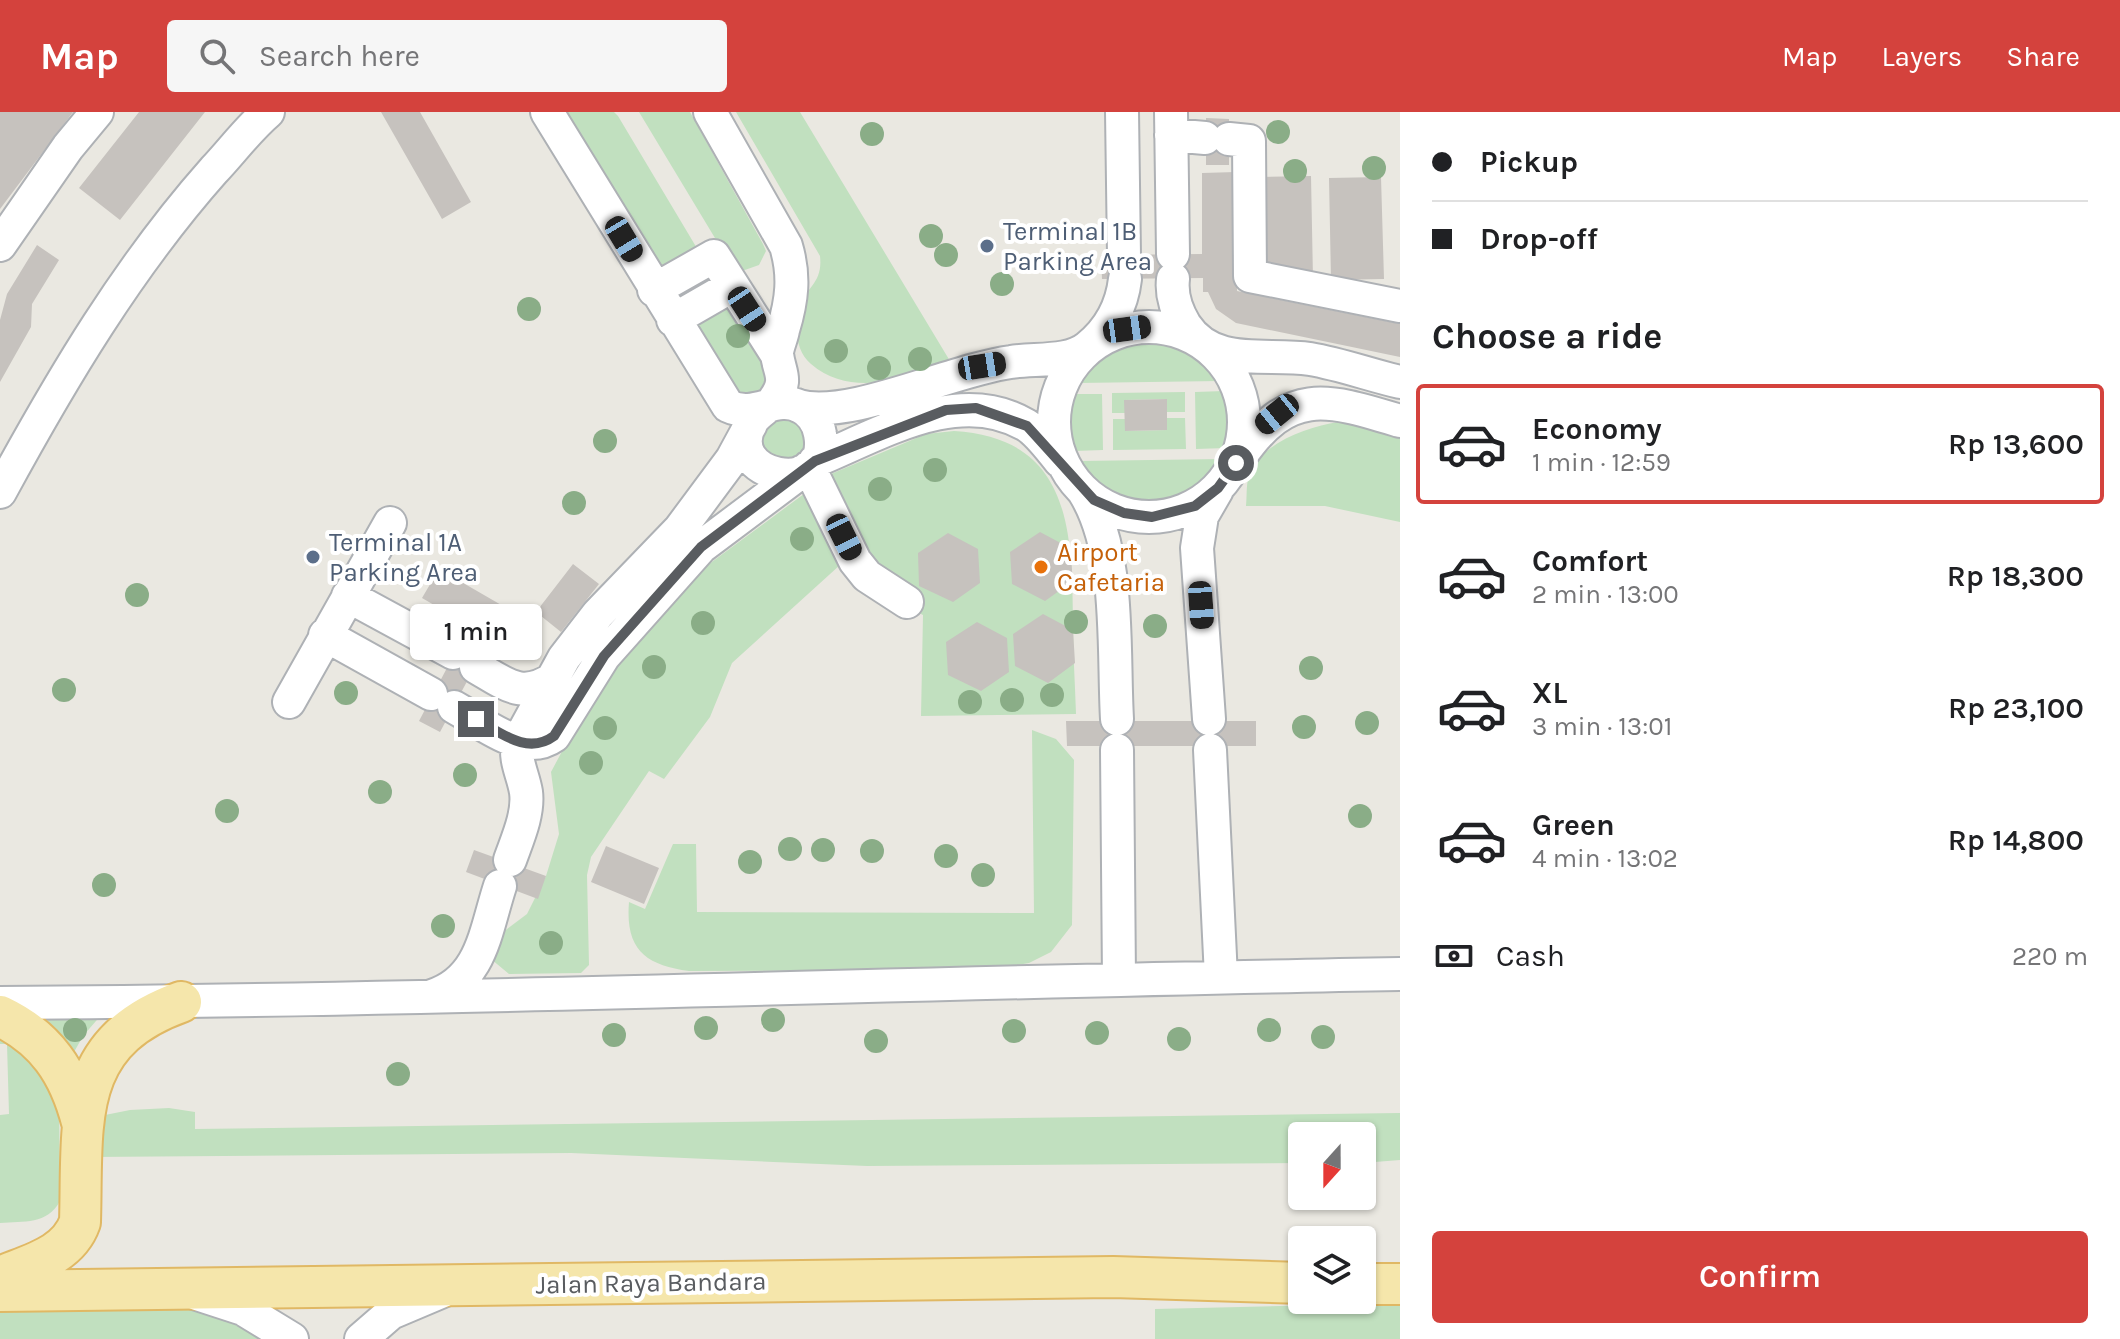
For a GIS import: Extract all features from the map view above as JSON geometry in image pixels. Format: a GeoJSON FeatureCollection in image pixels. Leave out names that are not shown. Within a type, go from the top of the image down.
{"type":"FeatureCollection","features":[{"type":"Feature","properties":{"kind":"main road"},"geometry":{"type":"LineString","coordinates":[[0,1277],[68,1245],[80,1222],[81,1128],[88,1085],[109,1048],[142,1019],[181,1002]]}},
{"type":"Feature","properties":{"kind":"main road"},"geometry":{"type":"LineString","coordinates":[[0,1016],[39,1039],[53,1055],[76,1099],[81,1128]]}},
{"type":"Feature","properties":{"kind":"main road","name":"Jalan Raya Bandara"},"geometry":{"type":"LineString","coordinates":[[0,1291],[1113,1277],[1288,1283]]}},
{"type":"Feature","properties":{"kind":"main road"},"geometry":{"type":"LineString","coordinates":[[1376,1284],[1400,1284]]}},
{"type":"Feature","properties":{"kind":"street"},"geometry":{"type":"LineString","coordinates":[[0,245],[68,147],[97,112]]}},
{"type":"Feature","properties":{"kind":"street"},"geometry":{"type":"LineString","coordinates":[[0,492],[45,409],[134,271],[176,213],[268,112]]}},
{"type":"Feature","properties":{"kind":"street"},"geometry":{"type":"LineString","coordinates":[[547,112],[728,406],[748,412],[841,408],[982,366],[1055,358],[1087,349],[1114,333],[1146,326],[1178,331],[1206,345],[1254,358],[1310,359],[1400,382]]}},
{"type":"Feature","properties":{"kind":"street"},"geometry":{"type":"LineString","coordinates":[[710,112],[786,246],[791,264],[792,291],[777,355]]}},
{"type":"Feature","properties":{"kind":"street"},"geometry":{"type":"LineString","coordinates":[[1119,979],[1117,735],[1107,545],[1101,522],[1074,478],[1054,435],[1055,404],[1066,373],[1112,320],[1121,301],[1124,267],[1122,112]]}},
{"type":"Feature","properties":{"kind":"street"},"geometry":{"type":"LineString","coordinates":[[654,290],[714,256],[777,355],[783,381],[773,411],[747,444],[757,465],[778,476],[808,467],[946,410],[976,408],[1027,426],[1074,478],[1107,507],[1152,517],[1195,506],[1227,475],[1244,432],[1242,399],[1229,369],[1189,330],[1177,312],[1173,266],[1171,124],[1217,139],[1249,141],[1250,276],[1400,306]]}},
{"type":"Feature","properties":{"kind":"street"},"geometry":{"type":"LineString","coordinates":[[673,320],[732,286]]}},
{"type":"Feature","properties":{"kind":"street"},"geometry":{"type":"LineString","coordinates":[[1221,977],[1197,548],[1202,516],[1227,475],[1264,425],[1277,414],[1304,403],[1322,401],[1400,421]]}},
{"type":"Feature","properties":{"kind":"street"},"geometry":{"type":"LineString","coordinates":[[325,635],[518,742],[536,745],[554,736],[604,656],[701,547],[808,467],[820,451],[820,430],[808,411],[773,411],[732,459],[680,529],[598,614],[564,658],[518,742],[516,756],[526,794],[525,812],[466,978],[458,985],[429,996]]}},
{"type":"Feature","properties":{"kind":"street"},"geometry":{"type":"LineString","coordinates":[[808,467],[855,561],[867,576],[907,602]]}},
{"type":"Feature","properties":{"kind":"street"},"geometry":{"type":"LineString","coordinates":[[289,702],[390,523]]}},
{"type":"Feature","properties":{"kind":"street"},"geometry":{"type":"LineString","coordinates":[[348,596],[520,689],[541,686],[554,678]]}},
{"type":"Feature","properties":{"kind":"street"},"geometry":{"type":"LineString","coordinates":[[0,1003],[622,995],[1119,979],[1400,974]]}},
{"type":"Feature","properties":{"kind":"street"},"geometry":{"type":"LineString","coordinates":[[361,1339],[372,1327],[413,1301],[433,1293],[474,1286]]}},
{"type":"Feature","properties":{"kind":"street"},"geometry":{"type":"LineString","coordinates":[[179,1289],[243,1309],[292,1339]]}},
{"type":"Feature","properties":{"kind":"green space"},"geometry":{"type":"Polygon","coordinates":[[[560,112],[614,112],[618,116],[698,250],[657,276],[560,112]]]}},
{"type":"Feature","properties":{"kind":"green space"},"geometry":{"type":"Polygon","coordinates":[[[639,112],[690,112],[763,244],[766,251],[759,265],[742,271],[724,253],[639,112]]]}},
{"type":"Feature","properties":{"kind":"green space"},"geometry":{"type":"Polygon","coordinates":[[[736,112],[800,112],[953,366],[898,379],[861,383],[827,375],[806,359],[797,337],[797,321],[803,299],[819,272],[820,256],[736,112]]]}},
{"type":"Feature","properties":{"kind":"green space"},"geometry":{"type":"Polygon","coordinates":[[[728,301],[769,366],[769,380],[758,395],[737,396],[688,324],[728,301]]]}},
{"type":"Feature","properties":{"kind":"green space"},"geometry":{"type":"Polygon","coordinates":[[[1146,340],[1168,343],[1188,351],[1206,363],[1220,381],[1078,383],[1090,366],[1106,353],[1125,344],[1146,340]]]}},
{"type":"Feature","properties":{"kind":"green space"},"geometry":{"type":"Polygon","coordinates":[[[1224,391],[1232,417],[1226,448],[1196,449],[1195,392],[1224,391]]]}},
{"type":"Feature","properties":{"kind":"green space"},"geometry":{"type":"Polygon","coordinates":[[[1185,392],[1185,412],[1167,412],[1166,399],[1125,400],[1125,413],[1112,413],[1112,393],[1185,392]]]}},
{"type":"Feature","properties":{"kind":"green space"},"geometry":{"type":"Polygon","coordinates":[[[1074,394],[1102,394],[1103,450],[1074,451],[1068,412],[1074,394]]]}},
{"type":"Feature","properties":{"kind":"green space"},"geometry":{"type":"Polygon","coordinates":[[[775,417],[794,419],[803,428],[805,444],[799,459],[768,461],[759,431],[775,417]]]}},
{"type":"Feature","properties":{"kind":"green space"},"geometry":{"type":"Polygon","coordinates":[[[1167,418],[1185,418],[1186,449],[1113,450],[1113,419],[1125,419],[1126,431],[1167,430],[1167,418]]]}},
{"type":"Feature","properties":{"kind":"green space"},"geometry":{"type":"Polygon","coordinates":[[[1338,422],[1368,426],[1400,438],[1400,522],[1325,506],[1246,506],[1249,475],[1264,454],[1286,438],[1338,422]]]}},
{"type":"Feature","properties":{"kind":"green space"},"geometry":{"type":"Polygon","coordinates":[[[954,431],[993,437],[1022,451],[1043,471],[1057,495],[1066,523],[1070,555],[1076,714],[921,716],[923,615],[870,589],[840,565],[732,663],[710,717],[664,779],[649,771],[591,857],[587,875],[589,965],[581,973],[509,974],[491,959],[499,935],[527,914],[546,876],[559,834],[551,772],[599,682],[638,634],[705,567],[831,474],[926,434],[954,431]]]}},
{"type":"Feature","properties":{"kind":"green space"},"geometry":{"type":"Polygon","coordinates":[[[1222,459],[1190,490],[1151,502],[1131,500],[1112,493],[1095,480],[1080,461],[1222,459]]]}},
{"type":"Feature","properties":{"kind":"green space"},"geometry":{"type":"Polygon","coordinates":[[[1032,730],[1056,739],[1074,760],[1072,925],[1051,952],[1029,963],[988,970],[689,971],[650,959],[635,943],[629,902],[645,909],[673,844],[696,844],[697,912],[1034,913],[1032,730]]]}},
{"type":"Feature","properties":{"kind":"green space"},"geometry":{"type":"Polygon","coordinates":[[[109,1006],[83,1036],[69,1061],[60,1034],[44,1017],[109,1006]]]}},
{"type":"Feature","properties":{"kind":"green space"},"geometry":{"type":"Polygon","coordinates":[[[0,1027],[59,1093],[60,1201],[42,1218],[0,1223],[0,1115],[9,1114],[7,1044],[0,1044],[0,1027]]]}},
{"type":"Feature","properties":{"kind":"green space"},"geometry":{"type":"Polygon","coordinates":[[[169,1108],[195,1112],[195,1129],[1400,1113],[1400,1160],[1376,1162],[1376,1122],[1288,1122],[1288,1163],[867,1166],[571,1153],[91,1157],[90,1118],[130,1110],[169,1108]]]}},
{"type":"Feature","properties":{"kind":"green space"},"geometry":{"type":"Polygon","coordinates":[[[1400,1303],[1400,1339],[1155,1339],[1155,1309],[1288,1306],[1288,1314],[1376,1314],[1376,1304],[1400,1303]]]}},
{"type":"Feature","properties":{"kind":"green space"},"geometry":{"type":"Polygon","coordinates":[[[182,1305],[215,1313],[267,1339],[0,1339],[0,1308],[182,1305]]]}},
{"type":"Feature","properties":{"kind":"building"},"geometry":{"type":"Polygon","coordinates":[[[0,112],[73,112],[0,209],[0,112]]]}},
{"type":"Feature","properties":{"kind":"building"},"geometry":{"type":"Polygon","coordinates":[[[139,112],[205,112],[120,220],[79,188],[139,112]]]}},
{"type":"Feature","properties":{"kind":"building"},"geometry":{"type":"Polygon","coordinates":[[[381,112],[420,112],[471,202],[442,219],[381,112]]]}},
{"type":"Feature","properties":{"kind":"building"},"geometry":{"type":"Polygon","coordinates":[[[1206,118],[1229,119],[1229,165],[1206,165],[1206,118]]]}},
{"type":"Feature","properties":{"kind":"building"},"geometry":{"type":"Polygon","coordinates":[[[1236,172],[1237,291],[1400,324],[1400,357],[1236,323],[1216,309],[1208,292],[1203,292],[1203,278],[1102,279],[1101,255],[1202,254],[1202,173],[1236,172]]]}},
{"type":"Feature","properties":{"kind":"building"},"geometry":{"type":"Polygon","coordinates":[[[1311,176],[1313,279],[1259,280],[1257,177],[1311,176]]]}},
{"type":"Feature","properties":{"kind":"building"},"geometry":{"type":"Polygon","coordinates":[[[1381,177],[1384,279],[1331,280],[1329,178],[1381,177]]]}},
{"type":"Feature","properties":{"kind":"building"},"geometry":{"type":"Polygon","coordinates":[[[37,245],[59,260],[32,304],[31,327],[0,382],[0,320],[7,294],[37,245]]]}},
{"type":"Feature","properties":{"kind":"building"},"geometry":{"type":"Polygon","coordinates":[[[1167,399],[1167,430],[1125,431],[1124,400],[1167,399]]]}},
{"type":"Feature","properties":{"kind":"building","name":"Airport Cafetaria"},"geometry":{"type":"Polygon","coordinates":[[[1040,532],[1070,548],[1073,581],[1045,601],[1012,584],[1010,552],[1040,532]]]}},
{"type":"Feature","properties":{"kind":"building","name":"Airport Cafetaria"},"geometry":{"type":"Polygon","coordinates":[[[948,533],[978,549],[980,583],[953,602],[919,586],[918,553],[948,533]]]}},
{"type":"Feature","properties":{"kind":"building"},"geometry":{"type":"Polygon","coordinates":[[[573,564],[599,584],[561,632],[536,612],[573,564]]]}},
{"type":"Feature","properties":{"kind":"building"},"geometry":{"type":"Polygon","coordinates":[[[439,569],[503,606],[486,635],[422,598],[439,569]]]}},
{"type":"Feature","properties":{"kind":"building","name":"Airport Cafetaria"},"geometry":{"type":"Polygon","coordinates":[[[1043,614],[1073,630],[1075,663],[1048,683],[1015,666],[1013,634],[1043,614]]]}},
{"type":"Feature","properties":{"kind":"building","name":"Airport Cafetaria"},"geometry":{"type":"Polygon","coordinates":[[[977,622],[1007,638],[1009,672],[981,691],[948,675],[946,642],[977,622]]]}},
{"type":"Feature","properties":{"kind":"building"},"geometry":{"type":"Polygon","coordinates":[[[467,630],[488,642],[440,732],[419,721],[467,630]]]}},
{"type":"Feature","properties":{"kind":"building"},"geometry":{"type":"Polygon","coordinates":[[[1066,721],[1256,721],[1256,746],[1067,746],[1066,721]]]}},
{"type":"Feature","properties":{"kind":"building"},"geometry":{"type":"Polygon","coordinates":[[[606,846],[659,868],[644,904],[591,882],[606,846]]]}},
{"type":"Feature","properties":{"kind":"building"},"geometry":{"type":"Polygon","coordinates":[[[474,850],[546,876],[538,899],[466,872],[474,850]]]}},
{"type":"Feature","properties":{"kind":"place","name":"Terminal 1B Parking Area"},"geometry":{"type":"Point","coordinates":[987,246]}},
{"type":"Feature","properties":{"kind":"place","name":"Terminal 1A Parking Area"},"geometry":{"type":"Point","coordinates":[313,557]}},
{"type":"Feature","properties":{"kind":"place","name":"Airport Cafetaria"},"geometry":{"type":"Point","coordinates":[1041,567]}},
{"type":"Feature","properties":{"kind":"route"},"geometry":{"type":"LineString","coordinates":[[476,719],[518,742],[536,745],[546,742],[554,736],[604,656],[627,627],[701,547],[815,461],[946,410],[976,408],[1027,426],[1094,500],[1136,516],[1166,516],[1195,506],[1218,488],[1236,463]]}}]}
